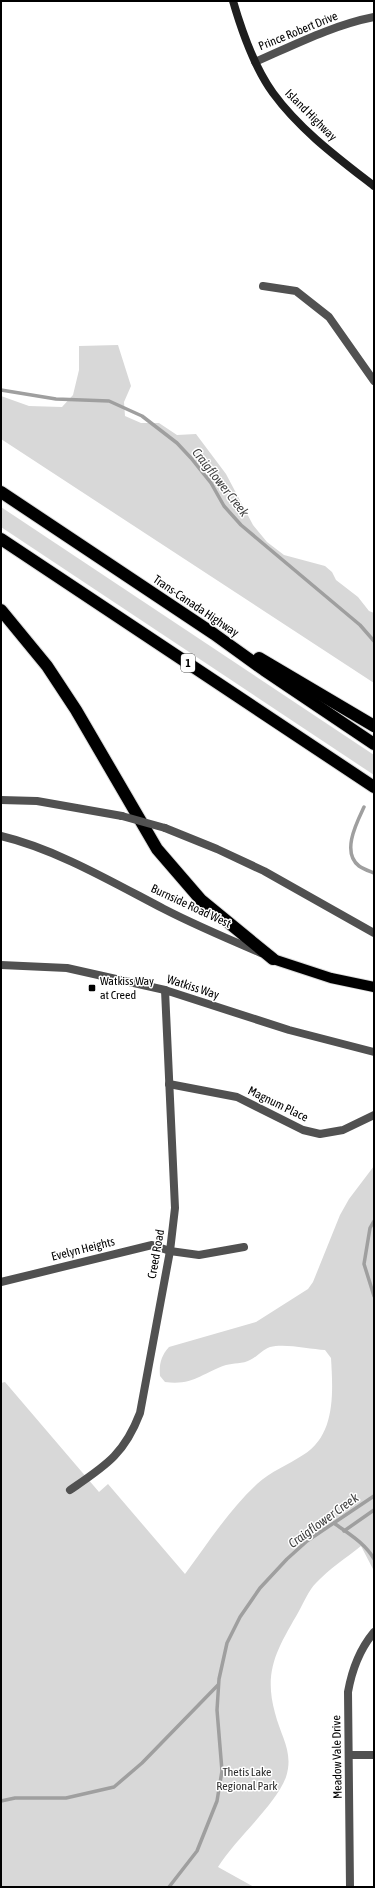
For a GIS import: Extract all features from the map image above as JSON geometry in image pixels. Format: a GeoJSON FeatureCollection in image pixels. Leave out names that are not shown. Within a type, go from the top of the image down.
{"type":"FeatureCollection","features":[{"type":"Feature","properties":{"kind":"highway","name":"Trans-Canada Highway"},"geometry":{"type":"LineString","coordinates":[[1,492],[214,634],[264,670],[374,744]]}},
{"type":"Feature","properties":{"kind":"highway","name":"1"},"geometry":{"type":"LineString","coordinates":[[1,539],[374,787]]}},
{"type":"Feature","properties":{"kind":"highway"},"geometry":{"type":"LineString","coordinates":[[1,610],[52,672],[76,710],[157,850],[201,900],[273,959]]}},
{"type":"Feature","properties":{"kind":"highway"},"geometry":{"type":"LineString","coordinates":[[214,634],[287,674],[374,726]]}},
{"type":"Feature","properties":{"kind":"main road","name":"Island Highway"},"geometry":{"type":"LineString","coordinates":[[233,1],[255,62],[273,92],[292,115],[314,137],[374,186]]}},
{"type":"Feature","properties":{"kind":"main road","name":"Burnside Road West"},"geometry":{"type":"LineString","coordinates":[[273,959],[331,978],[374,987]]}},
{"type":"Feature","properties":{"kind":"street","name":"Prince Robert Drive"},"geometry":{"type":"LineString","coordinates":[[255,62],[319,34],[374,17]]}},
{"type":"Feature","properties":{"kind":"street"},"geometry":{"type":"LineString","coordinates":[[263,286],[296,291],[329,317],[374,381]]}},
{"type":"Feature","properties":{"kind":"street"},"geometry":{"type":"LineString","coordinates":[[1,800],[36,801],[122,816],[166,828],[217,849],[264,871],[374,934]]}},
{"type":"Feature","properties":{"kind":"street","name":"Burnside Road West"},"geometry":{"type":"LineString","coordinates":[[1,836],[22,841],[94,873],[172,913],[273,959]]}},
{"type":"Feature","properties":{"kind":"street","name":"Watkiss Way"},"geometry":{"type":"LineString","coordinates":[[1,965],[67,968],[165,990],[289,1030],[374,1052]]}},
{"type":"Feature","properties":{"kind":"street","name":"Creed Road"},"geometry":{"type":"LineString","coordinates":[[70,1490],[110,1462],[124,1445],[134,1428],[140,1413],[170,1251],[176,1208],[165,990]]}},
{"type":"Feature","properties":{"kind":"street","name":"Magnum Place"},"geometry":{"type":"LineString","coordinates":[[169,1084],[237,1097],[302,1130],[320,1134],[343,1130],[374,1115]]}},
{"type":"Feature","properties":{"kind":"street","name":"Evelyn Heights"},"geometry":{"type":"LineString","coordinates":[[1,1282],[152,1245],[170,1251],[199,1255],[244,1247]]}},
{"type":"Feature","properties":{"kind":"street","name":"Meadow Vale Drive"},"geometry":{"type":"LineString","coordinates":[[350,1887],[348,1692],[351,1676],[363,1647],[374,1632]]}},
{"type":"Feature","properties":{"kind":"street"},"geometry":{"type":"LineString","coordinates":[[349,1755],[374,1755]]}},
{"type":"Feature","properties":{"kind":"green space"},"geometry":{"type":"Polygon","coordinates":[[[118,345],[131,386],[124,402],[125,416],[141,423],[159,423],[177,435],[196,434],[226,474],[253,525],[267,542],[284,555],[325,566],[332,572],[336,580],[358,597],[369,611],[374,613],[374,683],[1,439],[1,396],[29,406],[62,407],[73,395],[79,370],[79,346],[118,345]]]}},
{"type":"Feature","properties":{"kind":"green space"},"geometry":{"type":"Polygon","coordinates":[[[1,507],[374,755],[374,775],[1,527],[1,507]]]}},
{"type":"Feature","properties":{"kind":"green space","name":"Thetis Lake Regional Park"},"geometry":{"type":"Polygon","coordinates":[[[374,1166],[374,1571],[361,1546],[326,1573],[313,1586],[279,1648],[272,1672],[271,1684],[275,1713],[288,1752],[288,1768],[286,1777],[281,1788],[264,1811],[218,1867],[254,1887],[1,1887],[1,1383],[5,1382],[99,1492],[108,1484],[185,1574],[219,1527],[247,1494],[268,1475],[303,1455],[314,1446],[322,1436],[327,1424],[332,1398],[331,1358],[325,1350],[276,1346],[267,1348],[253,1359],[241,1363],[226,1365],[197,1378],[175,1383],[165,1382],[160,1376],[160,1364],[162,1357],[169,1347],[256,1322],[308,1289],[313,1282],[340,1215],[349,1199],[374,1166]]]}},
{"type":"Feature","properties":{"kind":"waterway","name":"Craigflower Creek"},"geometry":{"type":"LineString","coordinates":[[1,390],[56,399],[109,401],[142,416],[177,443],[191,458],[211,483],[224,506],[241,525],[360,625],[374,641]]}},
{"type":"Feature","properties":{"kind":"waterway","name":"Craigflower Creek"},"geometry":{"type":"LineString","coordinates":[[364,807],[352,837],[351,853],[359,866],[374,873]]}},
{"type":"Feature","properties":{"kind":"waterway","name":"Craigflower Creek"},"geometry":{"type":"LineString","coordinates":[[374,1221],[370,1228],[364,1264],[374,1296]]}},
{"type":"Feature","properties":{"kind":"waterway","name":"Craigflower Creek"},"geometry":{"type":"LineString","coordinates":[[169,1887],[197,1851],[217,1801],[222,1771],[217,1710],[219,1679],[227,1643],[240,1617],[260,1588],[287,1559],[307,1541],[374,1496]]}},
{"type":"Feature","properties":{"kind":"waterway"},"geometry":{"type":"LineString","coordinates":[[344,1531],[374,1510]]}},
{"type":"Feature","properties":{"kind":"waterway"},"geometry":{"type":"LineString","coordinates":[[334,1523],[361,1543],[374,1559]]}},
{"type":"Feature","properties":{"kind":"waterway"},"geometry":{"type":"LineString","coordinates":[[1,1801],[15,1798],[66,1798],[114,1787],[142,1763],[218,1685]]}},
{"type":"Feature","properties":{"kind":"place","name":"Watkiss Way at Creed"},"geometry":{"type":"Point","coordinates":[92,988]}}]}
